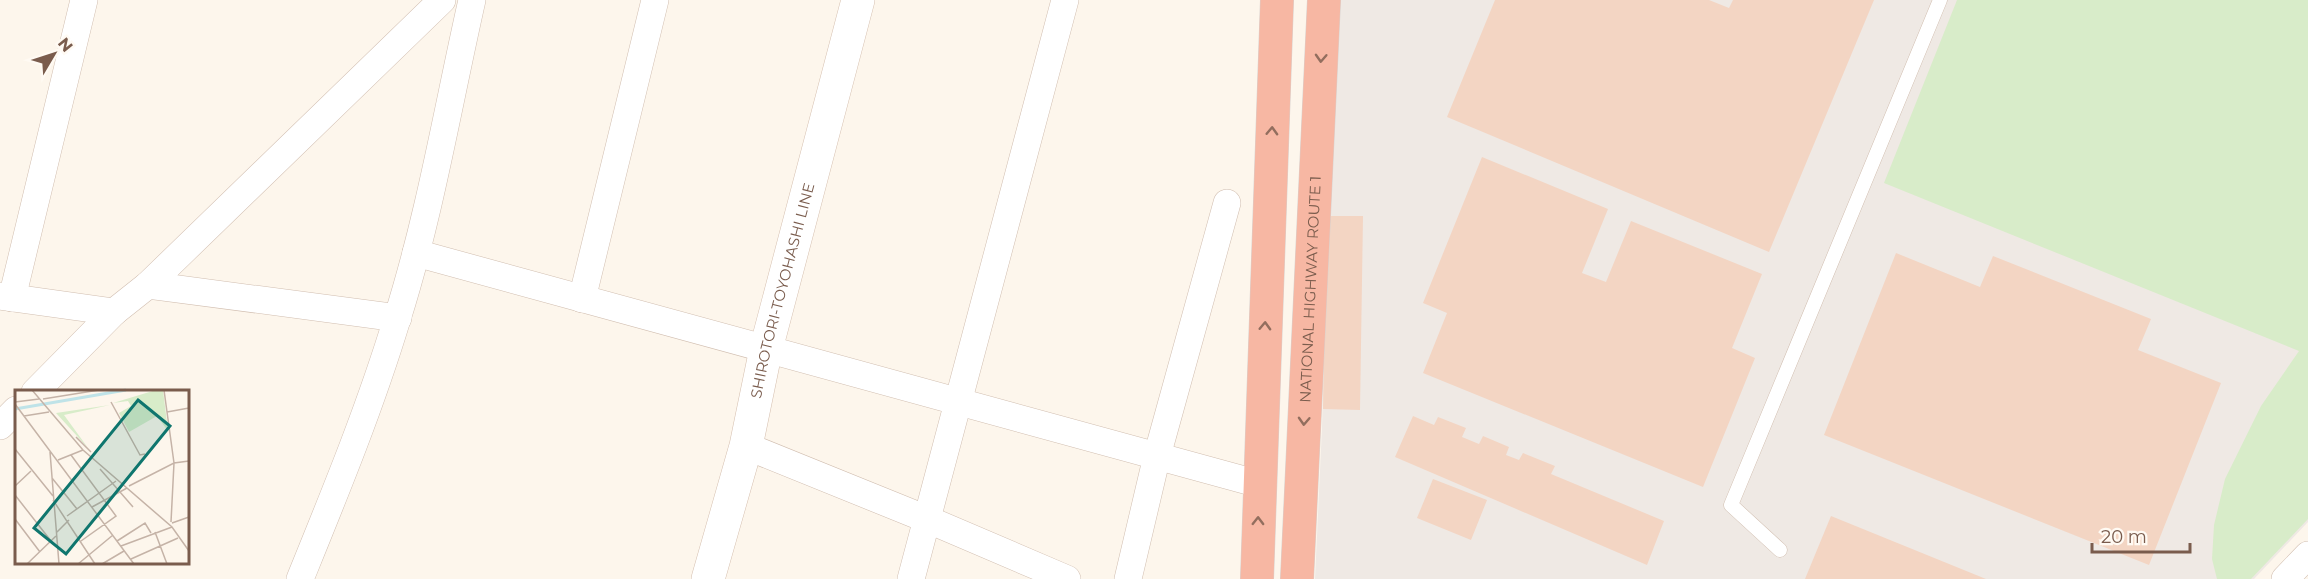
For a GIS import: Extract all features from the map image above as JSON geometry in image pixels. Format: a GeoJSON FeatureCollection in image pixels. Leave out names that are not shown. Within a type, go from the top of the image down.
{"type":"FeatureCollection","features":[{"type":"Feature","properties":{"kind":"highway"},"geometry":{"type":"LineString","coordinates":[[1257,579],[1276,0]]}},
{"type":"Feature","properties":{"kind":"highway","name":"NATIONAL HIGHWAY ROUTE 1"},"geometry":{"type":"LineString","coordinates":[[1297,579],[1324,0]]}},
{"type":"Feature","properties":{"kind":"main road","name":"SHIROTORI-TOYOHASHI LINE"},"geometry":{"type":"LineString","coordinates":[[708,579],[746,446],[766,349],[858,0]]}},
{"type":"Feature","properties":{"kind":"street"},"geometry":{"type":"LineString","coordinates":[[84,0],[6,297],[114,312]]}},
{"type":"Feature","properties":{"kind":"street"},"geometry":{"type":"LineString","coordinates":[[37,390],[114,312],[148,285],[442,0]]}},
{"type":"Feature","properties":{"kind":"street"},"geometry":{"type":"LineString","coordinates":[[300,579],[364,420],[398,318],[416,253],[472,0]]}},
{"type":"Feature","properties":{"kind":"street"},"geometry":{"type":"LineString","coordinates":[[582,299],[655,0]]}},
{"type":"Feature","properties":{"kind":"street"},"geometry":{"type":"LineString","coordinates":[[911,579],[929,520],[1065,0]]}},
{"type":"Feature","properties":{"kind":"street"},"geometry":{"type":"LineString","coordinates":[[1128,579],[1157,456],[1227,203]]}},
{"type":"Feature","properties":{"kind":"street"},"geometry":{"type":"LineString","coordinates":[[416,253],[1259,484]]}},
{"type":"Feature","properties":{"kind":"street"},"geometry":{"type":"LineString","coordinates":[[148,285],[398,318]]}},
{"type":"Feature","properties":{"kind":"street"},"geometry":{"type":"LineString","coordinates":[[0,426],[15,411]]}},
{"type":"Feature","properties":{"kind":"street"},"geometry":{"type":"LineString","coordinates":[[746,446],[1067,579]]}},
{"type":"Feature","properties":{"kind":"street"},"geometry":{"type":"LineString","coordinates":[[2285,579],[2308,555]]}},
{"type":"Feature","properties":{"kind":"lane"},"geometry":{"type":"LineString","coordinates":[[1780,550],[1731,505],[1940,0]]}},
{"type":"Feature","properties":{"kind":"shaded area"},"geometry":{"type":"Polygon","coordinates":[[[1334,0],[2308,0],[2308,522],[2254,579],[1315,579],[1322,427],[1334,0]]]}},
{"type":"Feature","properties":{"kind":"green space"},"geometry":{"type":"Polygon","coordinates":[[[1957,0],[2308,0],[2308,519],[2251,579],[2217,579],[2212,559],[2214,525],[2225,479],[2261,406],[2299,351],[1884,183],[1957,0]]]}},
{"type":"Feature","properties":{"kind":"building"},"geometry":{"type":"Polygon","coordinates":[[[1495,0],[1709,0],[1729,8],[1733,0],[1874,0],[1769,252],[1447,117],[1495,0]]]}},
{"type":"Feature","properties":{"kind":"building"},"geometry":{"type":"Polygon","coordinates":[[[1482,157],[1608,209],[1582,273],[1606,282],[1631,221],[1762,274],[1732,348],[1755,358],[1703,487],[1423,373],[1447,313],[1423,303],[1482,157]]]}},
{"type":"Feature","properties":{"kind":"building"},"geometry":{"type":"Polygon","coordinates":[[[1326,216],[1363,216],[1360,410],[1323,409],[1326,216]]]}},
{"type":"Feature","properties":{"kind":"building"},"geometry":{"type":"Polygon","coordinates":[[[1896,253],[1980,287],[1993,256],[2151,319],[2138,350],[2221,383],[2149,565],[1824,435],[1896,253]]]}},
{"type":"Feature","properties":{"kind":"building"},"geometry":{"type":"Polygon","coordinates":[[[1413,416],[1434,425],[1438,417],[1466,428],[1462,437],[1479,444],[1483,436],[1509,447],[1506,455],[1519,460],[1523,453],[1555,466],[1551,474],[1664,521],[1647,565],[1395,457],[1413,416]]]}},
{"type":"Feature","properties":{"kind":"building"},"geometry":{"type":"Polygon","coordinates":[[[1433,479],[1487,500],[1471,540],[1417,518],[1433,479]]]}},
{"type":"Feature","properties":{"kind":"building"},"geometry":{"type":"Polygon","coordinates":[[[1831,516],[1986,579],[1805,579],[1831,516]]]}}]}
